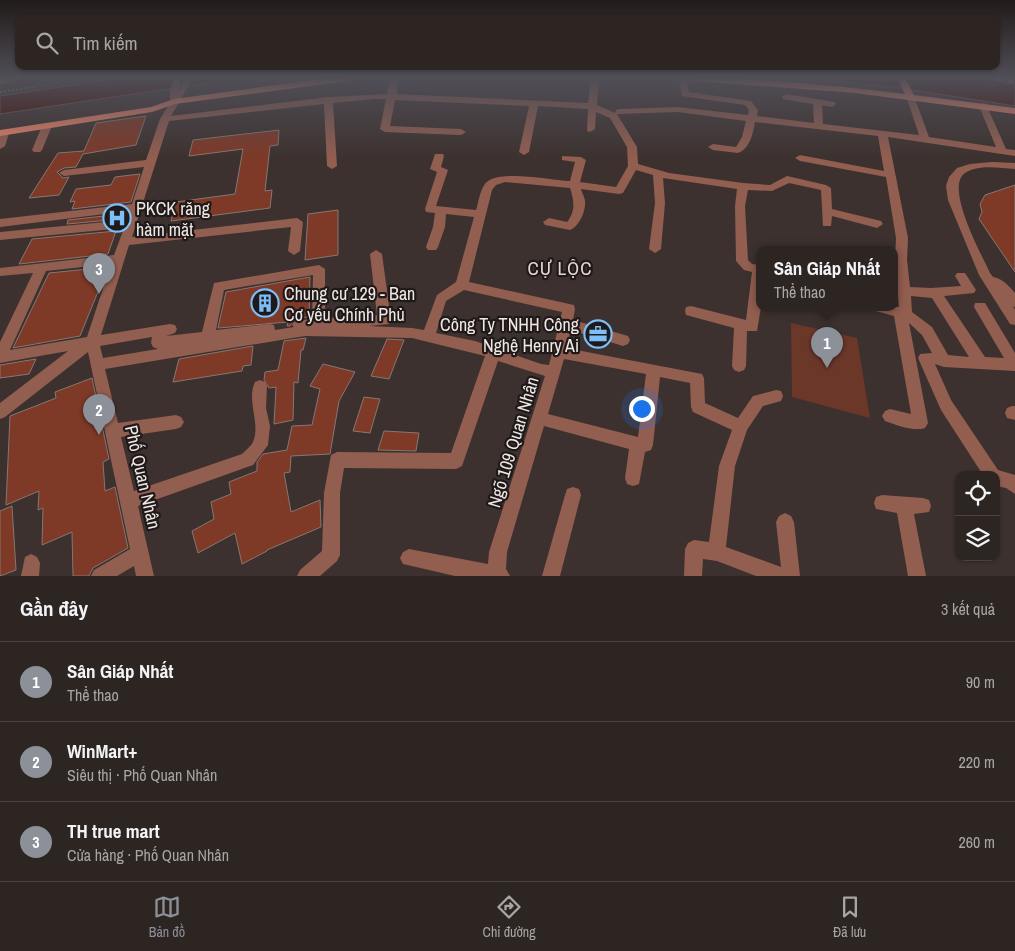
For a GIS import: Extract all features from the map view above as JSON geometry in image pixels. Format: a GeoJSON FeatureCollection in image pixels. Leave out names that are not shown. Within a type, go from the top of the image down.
{"type":"FeatureCollection","features":[{"type":"Feature","properties":{"kind":"main road"},"geometry":{"type":"LineString","coordinates":[[1,131],[135,105]]}},
{"type":"Feature","properties":{"kind":"main road"},"geometry":{"type":"LineString","coordinates":[[1,131],[47,126],[152,109],[165,105]]}},
{"type":"Feature","properties":{"kind":"main road"},"geometry":{"type":"LineString","coordinates":[[977,105],[1015,111]]}},
{"type":"Feature","properties":{"kind":"street","name":"Phố Quan Nhân"},"geometry":{"type":"LineString","coordinates":[[145,576],[92,341],[135,207],[165,119],[172,105]]}},
{"type":"Feature","properties":{"kind":"street"},"geometry":{"type":"LineString","coordinates":[[165,119],[286,105]]}},
{"type":"Feature","properties":{"kind":"street"},"geometry":{"type":"LineString","coordinates":[[328,105],[332,166]]}},
{"type":"Feature","properties":{"kind":"street"},"geometry":{"type":"LineString","coordinates":[[390,105],[385,129],[460,132]]}},
{"type":"Feature","properties":{"kind":"street"},"geometry":{"type":"LineString","coordinates":[[524,152],[533,105]]}},
{"type":"Feature","properties":{"kind":"street"},"geometry":{"type":"LineString","coordinates":[[428,336],[441,298],[462,285],[487,189],[492,183],[504,180],[574,184],[619,191],[633,166],[632,146],[614,116],[591,106],[575,105]]}},
{"type":"Feature","properties":{"kind":"street"},"geometry":{"type":"LineString","coordinates":[[714,147],[738,150],[741,148],[745,143],[754,110],[750,105]]}},
{"type":"Feature","properties":{"kind":"street"},"geometry":{"type":"LineString","coordinates":[[817,105],[819,126]]}},
{"type":"Feature","properties":{"kind":"street"},"geometry":{"type":"LineString","coordinates":[[913,105],[925,139]]}},
{"type":"Feature","properties":{"kind":"street"},"geometry":{"type":"LineString","coordinates":[[590,130],[591,106]]}},
{"type":"Feature","properties":{"kind":"street"},"geometry":{"type":"LineString","coordinates":[[983,106],[1003,152]]}},
{"type":"Feature","properties":{"kind":"street"},"geometry":{"type":"LineString","coordinates":[[619,112],[661,108],[925,139],[1015,153]]}},
{"type":"Feature","properties":{"kind":"street"},"geometry":{"type":"LineString","coordinates":[[37,150],[47,126]]}},
{"type":"Feature","properties":{"kind":"street"},"geometry":{"type":"LineString","coordinates":[[0,146],[1,131]]}},
{"type":"Feature","properties":{"kind":"street"},"geometry":{"type":"LineString","coordinates":[[883,135],[902,238],[903,313],[920,424],[890,416]]}},
{"type":"Feature","properties":{"kind":"street"},"geometry":{"type":"LineString","coordinates":[[439,156],[435,169],[443,170],[430,210],[481,214]]}},
{"type":"Feature","properties":{"kind":"street"},"geometry":{"type":"LineString","coordinates":[[549,222],[570,226],[576,218],[580,201],[574,184],[581,160],[566,158]]}},
{"type":"Feature","properties":{"kind":"street"},"geometry":{"type":"LineString","coordinates":[[800,158],[891,175]]}},
{"type":"Feature","properties":{"kind":"street"},"geometry":{"type":"LineString","coordinates":[[64,173],[150,163]]}},
{"type":"Feature","properties":{"kind":"street"},"geometry":{"type":"LineString","coordinates":[[633,166],[658,174],[743,186],[772,188],[787,179],[826,188],[827,223]]}},
{"type":"Feature","properties":{"kind":"street"},"geometry":{"type":"LineString","coordinates":[[1015,166],[978,166],[961,169],[953,177],[950,190],[986,275],[1015,320]]}},
{"type":"Feature","properties":{"kind":"street"},"geometry":{"type":"LineString","coordinates":[[655,249],[660,204],[658,174]]}},
{"type":"Feature","properties":{"kind":"street"},"geometry":{"type":"LineString","coordinates":[[743,186],[740,206],[742,261],[748,267],[756,269]]}},
{"type":"Feature","properties":{"kind":"street"},"geometry":{"type":"LineString","coordinates":[[0,223],[135,207]]}},
{"type":"Feature","properties":{"kind":"street"},"geometry":{"type":"LineString","coordinates":[[432,247],[439,228],[441,211]]}},
{"type":"Feature","properties":{"kind":"street"},"geometry":{"type":"LineString","coordinates":[[827,211],[877,224]]}},
{"type":"Feature","properties":{"kind":"street"},"geometry":{"type":"LineString","coordinates":[[124,242],[297,222],[294,251]]}},
{"type":"Feature","properties":{"kind":"street"},"geometry":{"type":"LineString","coordinates":[[1,238],[131,223]]}},
{"type":"Feature","properties":{"kind":"street"},"geometry":{"type":"LineString","coordinates":[[0,357],[165,330],[158,343],[318,322],[384,320],[376,254]]}},
{"type":"Feature","properties":{"kind":"street"},"geometry":{"type":"LineString","coordinates":[[0,272],[119,259]]}},
{"type":"Feature","properties":{"kind":"street"},"geometry":{"type":"LineString","coordinates":[[0,357],[42,267]]}},
{"type":"Feature","properties":{"kind":"street"},"geometry":{"type":"LineString","coordinates":[[208,337],[218,286],[319,269],[318,322]]}},
{"type":"Feature","properties":{"kind":"street"},"geometry":{"type":"LineString","coordinates":[[986,275],[1003,288],[1015,302]]}},
{"type":"Feature","properties":{"kind":"street"},"geometry":{"type":"LineString","coordinates":[[903,291],[934,289],[970,290],[961,276]]}},
{"type":"Feature","properties":{"kind":"street"},"geometry":{"type":"LineString","coordinates":[[462,285],[569,309],[566,323],[623,340]]}},
{"type":"Feature","properties":{"kind":"street"},"geometry":{"type":"LineString","coordinates":[[934,289],[981,363]]}},
{"type":"Feature","properties":{"kind":"street"},"geometry":{"type":"LineString","coordinates":[[690,311],[752,327],[756,294]]}},
{"type":"Feature","properties":{"kind":"street"},"geometry":{"type":"LineString","coordinates":[[980,306],[1015,365]]}},
{"type":"Feature","properties":{"kind":"street"},"geometry":{"type":"LineString","coordinates":[[896,311],[903,313],[927,331],[944,360]]}},
{"type":"Feature","properties":{"kind":"street","name":"Ngõ 109 Quan Nhân"},"geometry":{"type":"LineString","coordinates":[[498,576],[498,552],[554,371],[566,323]]}},
{"type":"Feature","properties":{"kind":"street"},"geometry":{"type":"LineString","coordinates":[[739,366],[741,324]]}},
{"type":"Feature","properties":{"kind":"street"},"geometry":{"type":"LineString","coordinates":[[96,365],[306,331],[412,333],[475,347],[541,370],[554,371]]}},
{"type":"Feature","properties":{"kind":"street"},"geometry":{"type":"LineString","coordinates":[[0,412],[92,341]]}},
{"type":"Feature","properties":{"kind":"street"},"geometry":{"type":"LineString","coordinates":[[559,352],[698,378],[698,407],[741,427]]}},
{"type":"Feature","properties":{"kind":"street"},"geometry":{"type":"LineString","coordinates":[[306,576],[331,555],[332,493],[337,460],[456,461],[493,354]]}},
{"type":"Feature","properties":{"kind":"street"},"geometry":{"type":"LineString","coordinates":[[989,471],[946,406],[925,358],[1015,365]]}},
{"type":"Feature","properties":{"kind":"street"},"geometry":{"type":"LineString","coordinates":[[540,418],[645,445],[654,370]]}},
{"type":"Feature","properties":{"kind":"street"},"geometry":{"type":"LineString","coordinates":[[128,501],[247,460],[260,445],[262,426],[259,408],[260,386]]}},
{"type":"Feature","properties":{"kind":"street"},"geometry":{"type":"LineString","coordinates":[[717,552],[727,466],[741,427],[758,402],[776,396]]}},
{"type":"Feature","properties":{"kind":"street"},"geometry":{"type":"LineString","coordinates":[[112,431],[176,422]]}},
{"type":"Feature","properties":{"kind":"street"},"geometry":{"type":"LineString","coordinates":[[633,478],[638,444]]}},
{"type":"Feature","properties":{"kind":"street"},"geometry":{"type":"LineString","coordinates":[[1000,479],[1011,480],[1015,486]]}},
{"type":"Feature","properties":{"kind":"street"},"geometry":{"type":"LineString","coordinates":[[551,576],[573,495]]}},
{"type":"Feature","properties":{"kind":"street"},"geometry":{"type":"LineString","coordinates":[[882,503],[923,506]]}},
{"type":"Feature","properties":{"kind":"street"},"geometry":{"type":"LineString","coordinates":[[904,506],[917,576]]}},
{"type":"Feature","properties":{"kind":"street"},"geometry":{"type":"LineString","coordinates":[[785,522],[791,576]]}},
{"type":"Feature","properties":{"kind":"street"},"geometry":{"type":"LineString","coordinates":[[692,576],[694,549],[717,552],[780,576]]}},
{"type":"Feature","properties":{"kind":"street"},"geometry":{"type":"LineString","coordinates":[[100,576],[140,553]]}},
{"type":"Feature","properties":{"kind":"street"},"geometry":{"type":"LineString","coordinates":[[409,558],[498,576]]}},
{"type":"Feature","properties":{"kind":"shaded area"},"geometry":{"type":"Polygon","coordinates":[[[0,105],[61,105],[0,114],[0,105]]]}},
{"type":"Feature","properties":{"kind":"shaded area"},"geometry":{"type":"Polygon","coordinates":[[[791,323],[857,338],[870,418],[792,397],[791,323]]]}},
{"type":"Feature","properties":{"kind":"building"},"geometry":{"type":"Polygon","coordinates":[[[146,116],[136,145],[83,154],[76,167],[64,168],[57,172],[63,178],[69,177],[59,195],[29,198],[58,153],[84,151],[96,123],[146,116]]]}},
{"type":"Feature","properties":{"kind":"building"},"geometry":{"type":"Polygon","coordinates":[[[279,130],[278,145],[270,146],[265,191],[272,190],[270,208],[171,221],[176,202],[235,194],[243,149],[189,156],[193,140],[279,130]]]}},
{"type":"Feature","properties":{"kind":"building"},"geometry":{"type":"Polygon","coordinates":[[[140,174],[131,202],[72,209],[75,201],[70,202],[76,189],[111,185],[115,177],[140,174]]]}},
{"type":"Feature","properties":{"kind":"building"},"geometry":{"type":"Polygon","coordinates":[[[1015,185],[1015,272],[979,219],[982,212],[980,204],[985,195],[1015,185]]]}},
{"type":"Feature","properties":{"kind":"building"},"geometry":{"type":"Polygon","coordinates":[[[338,210],[338,255],[305,260],[308,214],[338,210]]]}},
{"type":"Feature","properties":{"kind":"building"},"geometry":{"type":"Polygon","coordinates":[[[122,214],[120,219],[67,224],[68,220],[122,214]]]}},
{"type":"Feature","properties":{"kind":"building"},"geometry":{"type":"Polygon","coordinates":[[[116,231],[108,254],[19,264],[32,239],[116,231]]]}},
{"type":"Feature","properties":{"kind":"building"},"geometry":{"type":"Polygon","coordinates":[[[108,267],[80,336],[13,348],[49,273],[108,267]]]}},
{"type":"Feature","properties":{"kind":"building","name":"Chung cư 129 - Ban Cơ yếu Chính Phủ"},"geometry":{"type":"Polygon","coordinates":[[[310,277],[309,317],[294,319],[290,326],[287,326],[288,322],[218,328],[226,292],[310,277]]]}},
{"type":"Feature","properties":{"kind":"building"},"geometry":{"type":"Polygon","coordinates":[[[306,338],[303,350],[301,350],[298,383],[294,382],[293,420],[274,424],[276,387],[269,388],[264,380],[265,372],[278,370],[284,341],[306,338]]]}},
{"type":"Feature","properties":{"kind":"building"},"geometry":{"type":"Polygon","coordinates":[[[387,339],[404,340],[389,379],[371,376],[387,339]]]}},
{"type":"Feature","properties":{"kind":"building"},"geometry":{"type":"Polygon","coordinates":[[[253,346],[251,365],[243,366],[242,371],[173,382],[179,359],[253,346]]]}},
{"type":"Feature","properties":{"kind":"building"},"geometry":{"type":"Polygon","coordinates":[[[36,359],[29,374],[0,378],[0,365],[36,359]]]}},
{"type":"Feature","properties":{"kind":"building"},"geometry":{"type":"Polygon","coordinates":[[[323,364],[355,372],[339,401],[330,454],[291,456],[290,472],[284,473],[291,512],[320,500],[321,527],[267,550],[242,564],[235,533],[198,553],[192,531],[214,519],[211,502],[231,494],[229,482],[257,471],[257,462],[263,454],[287,450],[292,426],[312,425],[320,389],[310,386],[323,364]]]}},
{"type":"Feature","properties":{"kind":"building"},"geometry":{"type":"Polygon","coordinates":[[[92,378],[109,459],[103,462],[105,491],[115,487],[128,548],[93,568],[89,576],[73,576],[72,532],[42,545],[43,508],[38,510],[39,491],[6,505],[10,416],[56,398],[55,392],[92,378]]]}},
{"type":"Feature","properties":{"kind":"building"},"geometry":{"type":"Polygon","coordinates":[[[364,397],[380,399],[370,433],[353,431],[364,397]]]}},
{"type":"Feature","properties":{"kind":"building"},"geometry":{"type":"Polygon","coordinates":[[[384,431],[419,433],[416,451],[378,450],[384,431]]]}},
{"type":"Feature","properties":{"kind":"building"},"geometry":{"type":"Polygon","coordinates":[[[12,506],[16,570],[0,576],[0,511],[12,506]]]}},
{"type":"Feature","properties":{"kind":"place","name":"PKCK răng hàm mặt"},"geometry":{"type":"Point","coordinates":[117,218]}},
{"type":"Feature","properties":{"kind":"place","name":"TH true mart"},"geometry":{"type":"Point","coordinates":[99,294]}},
{"type":"Feature","properties":{"kind":"place","name":"Chung cư 129 - Ban Cơ yếu Chính Phủ"},"geometry":{"type":"Point","coordinates":[265,303]}},
{"type":"Feature","properties":{"kind":"place","name":"Công Ty TNHH Công Nghệ Henry Ai"},"geometry":{"type":"Point","coordinates":[598,334]}},
{"type":"Feature","properties":{"kind":"place","name":"Sân Giáp Nhất"},"geometry":{"type":"Point","coordinates":[827,368]}},
{"type":"Feature","properties":{"kind":"place","name":"WinMart+"},"geometry":{"type":"Point","coordinates":[99,435]}},
{"type":"Feature","properties":{"kind":"district","name":"CỰ LỘC"},"geometry":{"type":"Point","coordinates":[560,268]}}]}
